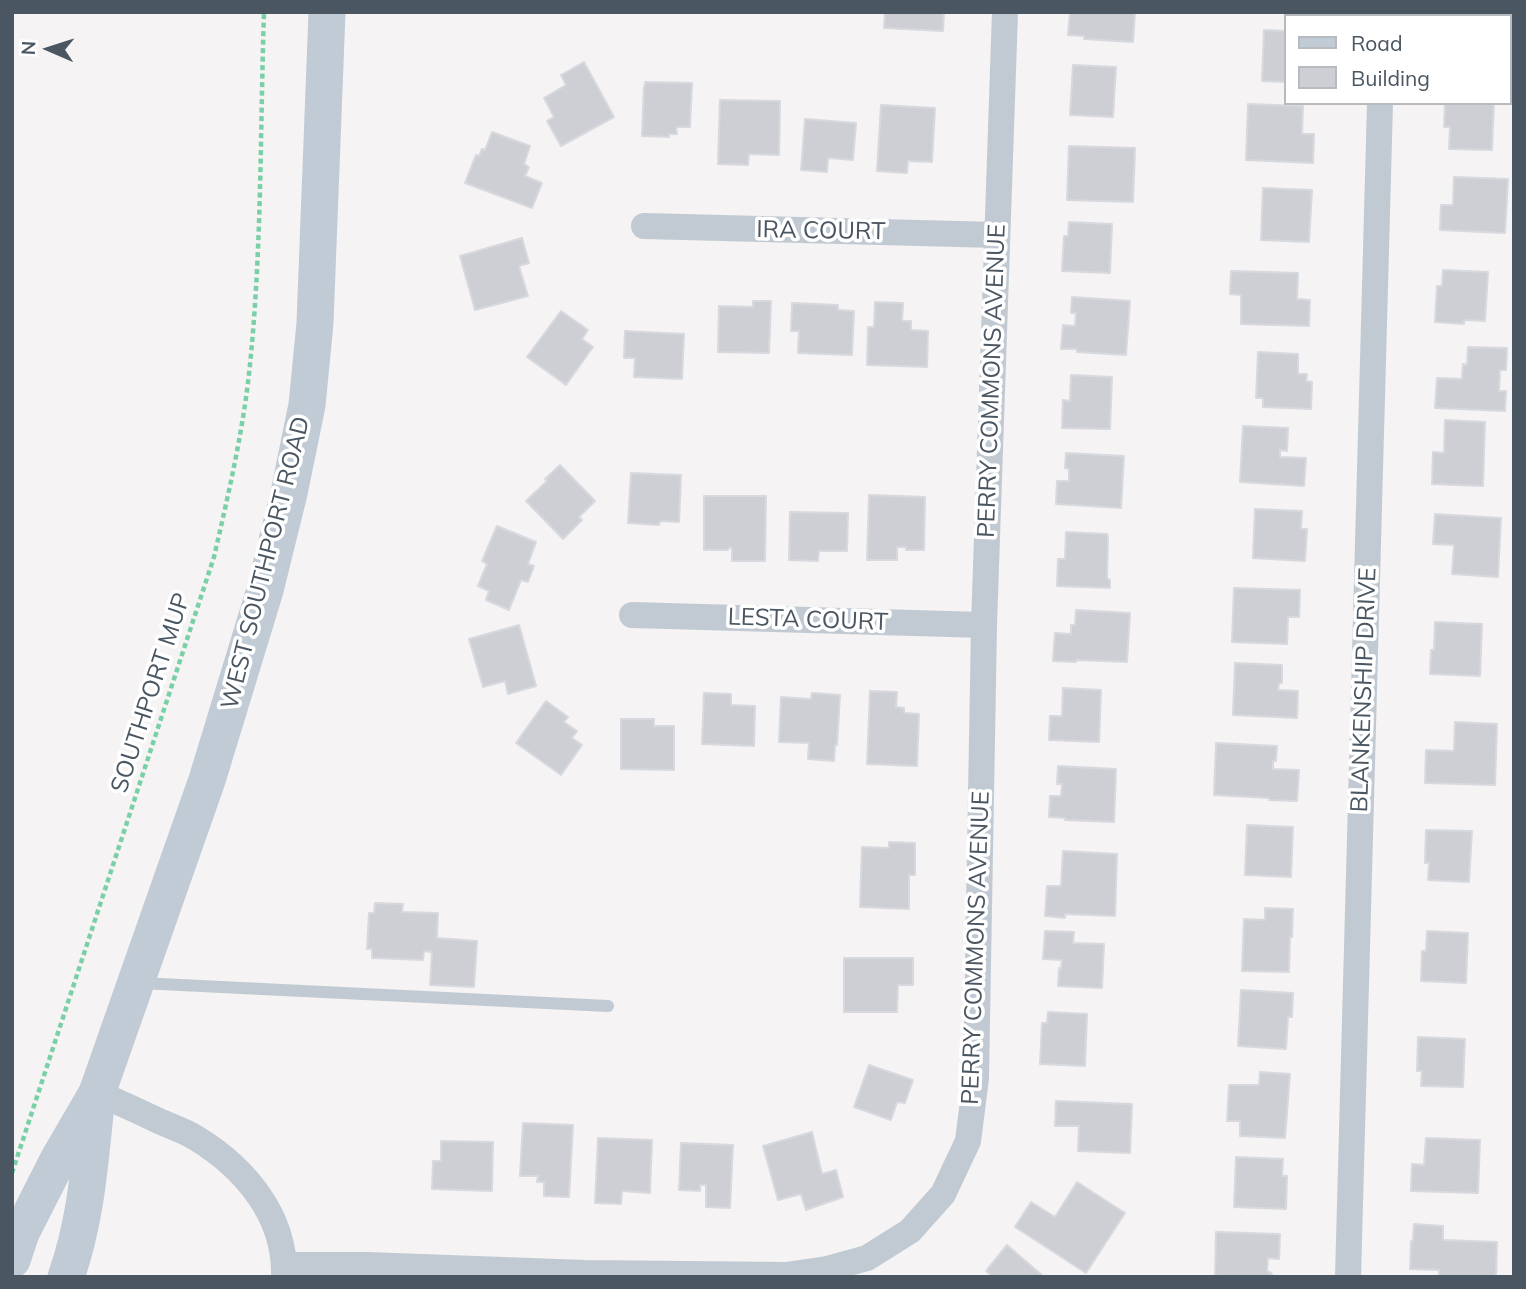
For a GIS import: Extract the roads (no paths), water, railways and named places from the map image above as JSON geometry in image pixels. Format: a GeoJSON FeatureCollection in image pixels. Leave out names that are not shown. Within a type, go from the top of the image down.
{"type":"FeatureCollection","features":[{"type":"Feature","properties":{"kind":"main road","name":"WEST SOUTHPORT ROAD"},"geometry":{"type":"LineString","coordinates":[[12,1260],[21,1233],[40,1194],[97,1093],[207,780],[265,590],[307,405],[316,323],[327,12]]}},
{"type":"Feature","properties":{"kind":"main road","name":"WEST SOUTHPORT ROAD"},"geometry":{"type":"LineString","coordinates":[[66,1277],[74,1257],[84,1210],[97,1093]]}},
{"type":"Feature","properties":{"kind":"street","name":"PERRY COMMONS AVENUE"},"geometry":{"type":"LineString","coordinates":[[284,1271],[367,1265],[585,1275],[786,1275],[827,1269],[867,1258],[910,1231],[943,1194],[968,1142],[976,1078],[984,625],[1005,12]]}},
{"type":"Feature","properties":{"kind":"street","name":"BLANKENSHIP DRIVE"},"geometry":{"type":"LineString","coordinates":[[1348,1277],[1380,105]]}},
{"type":"Feature","properties":{"kind":"street","name":"IRA COURT"},"geometry":{"type":"LineString","coordinates":[[644,226],[997,235]]}},
{"type":"Feature","properties":{"kind":"street","name":"LESTA COURT"},"geometry":{"type":"LineString","coordinates":[[632,615],[984,625]]}},
{"type":"Feature","properties":{"kind":"street"},"geometry":{"type":"LineString","coordinates":[[97,1093],[194,1136],[222,1156],[251,1184],[269,1210],[280,1236],[284,1271]]}},
{"type":"Feature","properties":{"kind":"lane"},"geometry":{"type":"LineString","coordinates":[[136,983],[608,1006]]}}]}
